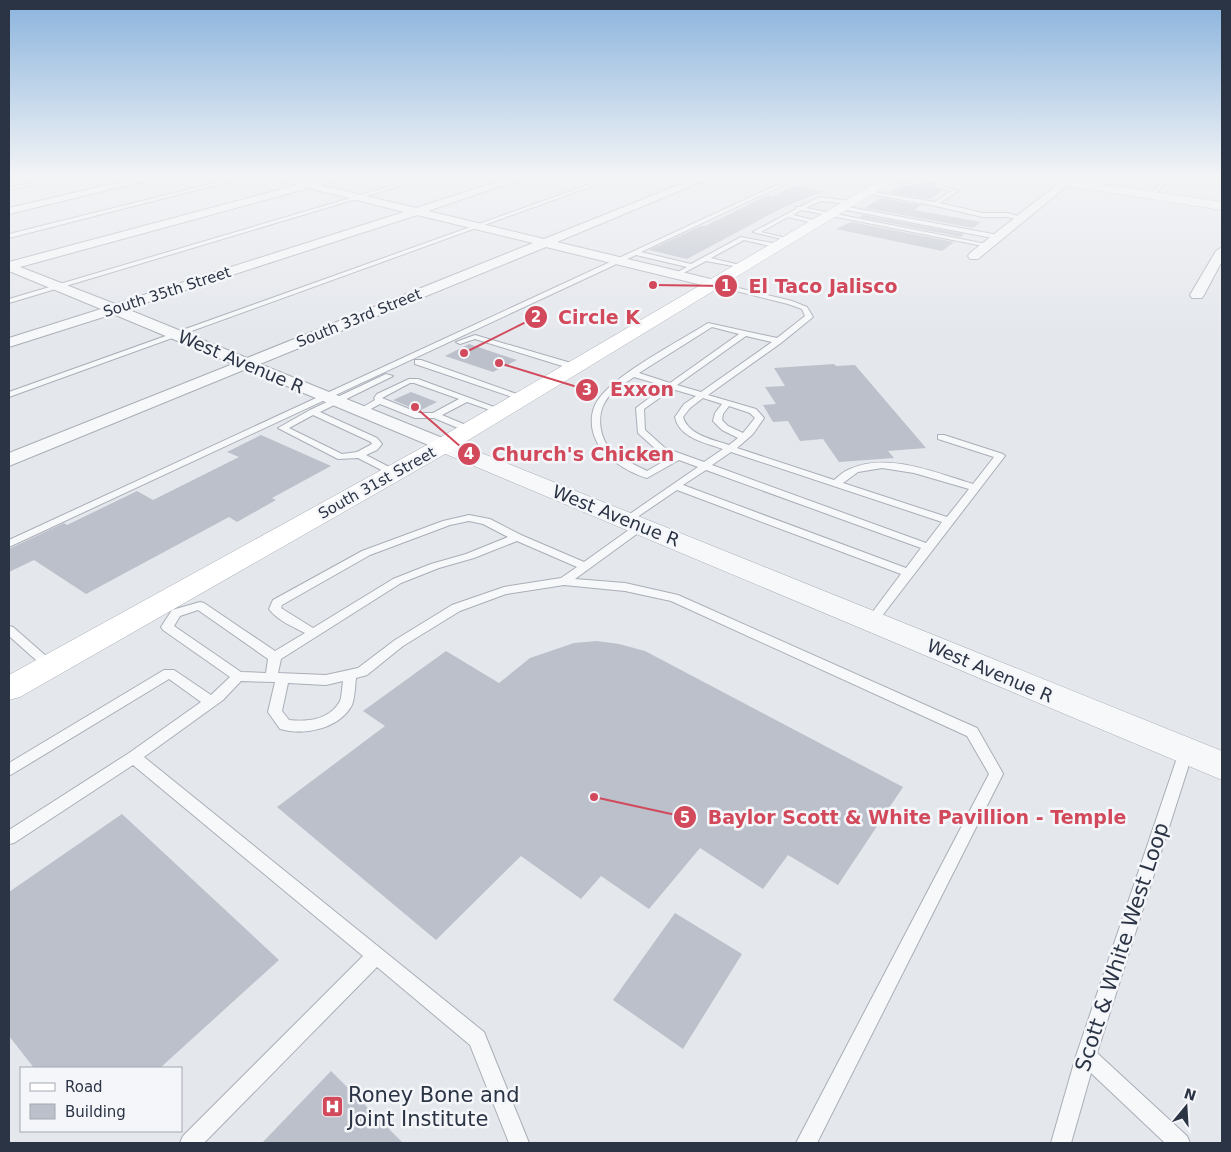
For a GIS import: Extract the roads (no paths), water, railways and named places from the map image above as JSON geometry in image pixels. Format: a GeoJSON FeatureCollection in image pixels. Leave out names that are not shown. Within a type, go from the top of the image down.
{"type":"FeatureCollection","features":[{"type":"Feature","properties":{"kind":"main road","name":"South 31st Street"},"geometry":{"type":"LineString","coordinates":[[9,690],[50,666],[168,608],[806,230]]}},
{"type":"Feature","properties":{"kind":"street"},"geometry":{"type":"LineString","coordinates":[[9,266],[143,230]]}},
{"type":"Feature","properties":{"kind":"street","name":"South 35th Street"},"geometry":{"type":"LineString","coordinates":[[9,343],[358,230]]}},
{"type":"Feature","properties":{"kind":"street"},"geometry":{"type":"LineString","coordinates":[[492,230],[714,284]]}},
{"type":"Feature","properties":{"kind":"street","name":"South 33rd Street"},"geometry":{"type":"LineString","coordinates":[[9,460],[578,230]]}},
{"type":"Feature","properties":{"kind":"street"},"geometry":{"type":"LineString","coordinates":[[974,256],[1008,230]]}},
{"type":"Feature","properties":{"kind":"street"},"geometry":{"type":"LineString","coordinates":[[1197,296],[1222,251]]}},
{"type":"Feature","properties":{"kind":"street","name":"West Avenue R"},"geometry":{"type":"LineString","coordinates":[[9,266],[116,308],[245,364],[1222,766]]}},
{"type":"Feature","properties":{"kind":"lane"},"geometry":{"type":"LineString","coordinates":[[9,236],[34,230]]}},
{"type":"Feature","properties":{"kind":"lane"},"geometry":{"type":"LineString","coordinates":[[9,301],[248,230]]}},
{"type":"Feature","properties":{"kind":"lane"},"geometry":{"type":"LineString","coordinates":[[9,395],[467,230]]}},
{"type":"Feature","properties":{"kind":"lane"},"geometry":{"type":"LineString","coordinates":[[9,544],[330,399],[685,230]]}},
{"type":"Feature","properties":{"kind":"lane"},"geometry":{"type":"LineString","coordinates":[[760,230],[756,232],[784,243]]}},
{"type":"Feature","properties":{"kind":"lane"},"geometry":{"type":"LineString","coordinates":[[918,230],[988,245]]}},
{"type":"Feature","properties":{"kind":"lane"},"geometry":{"type":"LineString","coordinates":[[947,230],[998,238]]}},
{"type":"Feature","properties":{"kind":"lane"},"geometry":{"type":"LineString","coordinates":[[676,275],[743,238],[784,243]]}},
{"type":"Feature","properties":{"kind":"lane"},"geometry":{"type":"LineString","coordinates":[[636,253],[692,266]]}},
{"type":"Feature","properties":{"kind":"lane"},"geometry":{"type":"LineString","coordinates":[[705,259],[742,267]]}},
{"type":"Feature","properties":{"kind":"lane"},"geometry":{"type":"LineString","coordinates":[[714,284],[790,302],[805,308],[809,317],[682,411],[679,422],[694,435],[729,448],[949,521]]}},
{"type":"Feature","properties":{"kind":"lane"},"geometry":{"type":"LineString","coordinates":[[679,456],[647,475],[609,454],[598,437],[596,417],[601,400],[633,374],[711,325],[778,341]]}},
{"type":"Feature","properties":{"kind":"lane"},"geometry":{"type":"LineString","coordinates":[[745,334],[640,408],[641,432],[662,450],[928,548]]}},
{"type":"Feature","properties":{"kind":"lane"},"geometry":{"type":"LineString","coordinates":[[313,412],[374,440],[376,444],[374,448],[360,455],[341,457],[282,428],[313,412],[330,399],[418,362],[470,337],[575,367]]}},
{"type":"Feature","properties":{"kind":"lane"},"geometry":{"type":"LineString","coordinates":[[418,362],[524,398]]}},
{"type":"Feature","properties":{"kind":"lane"},"geometry":{"type":"LineString","coordinates":[[564,581],[585,566],[676,486],[744,437],[757,425],[760,418],[753,411],[633,374]]}},
{"type":"Feature","properties":{"kind":"lane"},"geometry":{"type":"LineString","coordinates":[[380,401],[378,398],[380,396],[409,381],[415,381],[502,411]]}},
{"type":"Feature","properties":{"kind":"lane"},"geometry":{"type":"LineString","coordinates":[[360,411],[380,401],[418,416],[436,415],[466,399]]}},
{"type":"Feature","properties":{"kind":"lane"},"geometry":{"type":"LineString","coordinates":[[728,403],[718,413],[717,421],[725,428],[744,437]]}},
{"type":"Feature","properties":{"kind":"lane"},"geometry":{"type":"LineString","coordinates":[[436,415],[470,430]]}},
{"type":"Feature","properties":{"kind":"lane"},"geometry":{"type":"LineString","coordinates":[[871,622],[1000,456],[941,437]]}},
{"type":"Feature","properties":{"kind":"lane"},"geometry":{"type":"LineString","coordinates":[[360,455],[394,473]]}},
{"type":"Feature","properties":{"kind":"lane"},"geometry":{"type":"LineString","coordinates":[[836,483],[855,469],[893,466],[910,469],[975,488]]}},
{"type":"Feature","properties":{"kind":"lane"},"geometry":{"type":"LineString","coordinates":[[676,486],[908,573]]}},
{"type":"Feature","properties":{"kind":"lane"},"geometry":{"type":"LineString","coordinates":[[314,632],[281,615],[275,609],[277,603],[366,553],[447,523],[469,518],[486,522],[517,538],[585,566]]}},
{"type":"Feature","properties":{"kind":"lane"},"geometry":{"type":"LineString","coordinates":[[275,657],[397,581],[517,538]]}},
{"type":"Feature","properties":{"kind":"lane"},"geometry":{"type":"LineString","coordinates":[[275,657],[200,606],[168,608],[167,627],[238,676],[326,680],[362,672],[399,643],[456,608],[504,591],[564,581],[625,587],[674,598],[972,732],[996,774],[806,1143]]}},
{"type":"Feature","properties":{"kind":"lane"},"geometry":{"type":"LineString","coordinates":[[9,630],[50,666]]}},
{"type":"Feature","properties":{"kind":"lane"},"geometry":{"type":"LineString","coordinates":[[275,657],[275,712],[285,725],[307,727],[331,720],[346,703],[350,675]]}},
{"type":"Feature","properties":{"kind":"lane"},"geometry":{"type":"LineString","coordinates":[[9,770],[169,673],[211,702]]}},
{"type":"Feature","properties":{"kind":"lane"},"geometry":{"type":"LineString","coordinates":[[9,838],[134,757],[218,698],[238,676]]}},
{"type":"Feature","properties":{"kind":"lane","name":"Scott & White West Loop"},"geometry":{"type":"LineString","coordinates":[[1061,1143],[1086,1056],[1186,752]]}},
{"type":"Feature","properties":{"kind":"lane"},"geometry":{"type":"LineString","coordinates":[[134,757],[476,1040],[519,1143]]}},
{"type":"Feature","properties":{"kind":"lane"},"geometry":{"type":"LineString","coordinates":[[190,1143],[376,956]]}},
{"type":"Feature","properties":{"kind":"lane"},"geometry":{"type":"LineString","coordinates":[[1086,1056],[1180,1143]]}},
{"type":"Feature","properties":{"kind":"place","name":"El Taco Jalisco"},"geometry":{"type":"Point","coordinates":[653,285]}},
{"type":"Feature","properties":{"kind":"place","name":"Circle K"},"geometry":{"type":"Point","coordinates":[464,353]}},
{"type":"Feature","properties":{"kind":"place","name":"Exxon"},"geometry":{"type":"Point","coordinates":[499,363]}},
{"type":"Feature","properties":{"kind":"place","name":"Church's Chicken"},"geometry":{"type":"Point","coordinates":[415,407]}},
{"type":"Feature","properties":{"kind":"place","name":"Baylor Scott & White Pavillion - Temple"},"geometry":{"type":"Point","coordinates":[594,797]}},
{"type":"Feature","properties":{"kind":"place","name":"Roney Bone and Joint Institute"},"geometry":{"type":"Point","coordinates":[332,1107]}}]}
